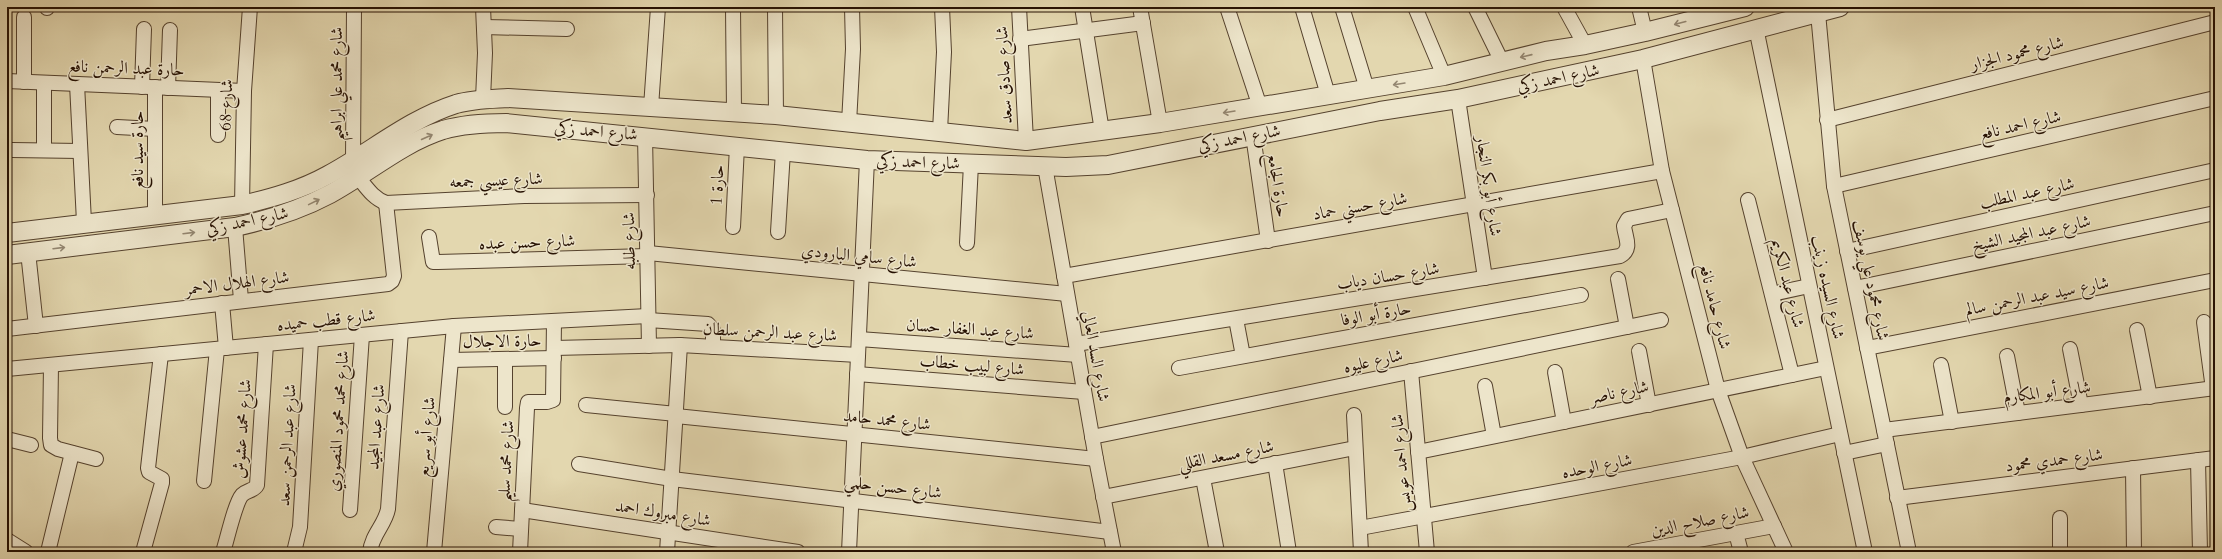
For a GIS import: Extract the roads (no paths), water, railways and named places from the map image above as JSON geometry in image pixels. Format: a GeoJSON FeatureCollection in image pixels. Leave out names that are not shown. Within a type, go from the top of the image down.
{"type":"FeatureCollection","features":[{"type":"Feature","properties":{"kind":"street","name":"شارع 68"},"geometry":{"type":"LineString","coordinates":[[242,205],[244,91],[250,7]]}},
{"type":"Feature","properties":{"kind":"street","name":"شارع محمد علي ابراهيم"},"geometry":{"type":"LineString","coordinates":[[354,7],[364,164]]}},
{"type":"Feature","properties":{"kind":"street"},"geometry":{"type":"LineString","coordinates":[[483,7],[483,99]]}},
{"type":"Feature","properties":{"kind":"street"},"geometry":{"type":"LineString","coordinates":[[651,107],[658,7]]}},
{"type":"Feature","properties":{"kind":"street"},"geometry":{"type":"LineString","coordinates":[[733,7],[734,112]]}},
{"type":"Feature","properties":{"kind":"street"},"geometry":{"type":"LineString","coordinates":[[775,7],[776,115]]}},
{"type":"Feature","properties":{"kind":"street"},"geometry":{"type":"LineString","coordinates":[[849,123],[853,49],[852,7]]}},
{"type":"Feature","properties":{"kind":"street"},"geometry":{"type":"LineString","coordinates":[[940,131],[944,52],[942,7]]}},
{"type":"Feature","properties":{"kind":"street","name":"شارع صادق سعد"},"geometry":{"type":"LineString","coordinates":[[1019,7],[1026,141]]}},
{"type":"Feature","properties":{"kind":"street"},"geometry":{"type":"LineString","coordinates":[[1082,7],[1102,131]]}},
{"type":"Feature","properties":{"kind":"street"},"geometry":{"type":"LineString","coordinates":[[1140,7],[1160,123]]}},
{"type":"Feature","properties":{"kind":"street"},"geometry":{"type":"LineString","coordinates":[[1227,7],[1260,107]]}},
{"type":"Feature","properties":{"kind":"street"},"geometry":{"type":"LineString","coordinates":[[1302,7],[1328,95]]}},
{"type":"Feature","properties":{"kind":"street"},"geometry":{"type":"LineString","coordinates":[[1342,7],[1367,89]]}},
{"type":"Feature","properties":{"kind":"street"},"geometry":{"type":"LineString","coordinates":[[1416,7],[1444,76]]}},
{"type":"Feature","properties":{"kind":"street"},"geometry":{"type":"LineString","coordinates":[[1475,7],[1502,62]]}},
{"type":"Feature","properties":{"kind":"street"},"geometry":{"type":"LineString","coordinates":[[1564,7],[1585,46]]}},
{"type":"Feature","properties":{"kind":"street"},"geometry":{"type":"LineString","coordinates":[[1639,7],[1645,32]]}},
{"type":"Feature","properties":{"kind":"street","name":"شارع احمد زكي"},"geometry":{"type":"LineString","coordinates":[[7,255],[235,227],[268,220],[300,209],[330,194],[406,127],[436,112],[458,104],[483,99],[508,98],[776,115],[1026,141],[1160,123],[1444,76],[1546,51],[1585,46],[1645,32],[1714,10],[1745,7]]}},
{"type":"Feature","properties":{"kind":"street","name":"شارع احمد زكي"},"geometry":{"type":"LineString","coordinates":[[7,233],[84,222],[242,205],[300,188],[364,164],[442,130],[484,122],[645,136],[867,160],[1045,166],[1108,165],[1380,111],[1458,100],[1643,59],[1840,7]]}},
{"type":"Feature","properties":{"kind":"street","name":"شارع محمود علي يوسف"},"geometry":{"type":"LineString","coordinates":[[1818,13],[1834,186],[1909,552]]}},
{"type":"Feature","properties":{"kind":"street"},"geometry":{"type":"LineString","coordinates":[[24,17],[24,82]]}},
{"type":"Feature","properties":{"kind":"street","name":"شارع محمود الجزار"},"geometry":{"type":"LineString","coordinates":[[1827,120],[2215,22]]}},
{"type":"Feature","properties":{"kind":"street"},"geometry":{"type":"LineString","coordinates":[[1020,39],[1143,23]]}},
{"type":"Feature","properties":{"kind":"street"},"geometry":{"type":"LineString","coordinates":[[484,27],[567,29]]}},
{"type":"Feature","properties":{"kind":"street"},"geometry":{"type":"LineString","coordinates":[[144,28],[155,87]]}},
{"type":"Feature","properties":{"kind":"street","name":"شارع السيده زينب"},"geometry":{"type":"LineString","coordinates":[[1756,28],[1865,552]]}},
{"type":"Feature","properties":{"kind":"street"},"geometry":{"type":"LineString","coordinates":[[155,87],[170,30]]}},
{"type":"Feature","properties":{"kind":"street"},"geometry":{"type":"LineString","coordinates":[[1546,51],[1553,79]]}},
{"type":"Feature","properties":{"kind":"street","name":"شارع حامد نافع"},"geometry":{"type":"LineString","coordinates":[[1643,59],[1662,171],[1718,390],[1742,457],[1786,552]]}},
{"type":"Feature","properties":{"kind":"street","name":"حارة عبد الرحمن نافع"},"geometry":{"type":"LineString","coordinates":[[7,81],[244,91]]}},
{"type":"Feature","properties":{"kind":"street"},"geometry":{"type":"LineString","coordinates":[[44,83],[44,150]]}},
{"type":"Feature","properties":{"kind":"street"},"geometry":{"type":"LineString","coordinates":[[77,84],[84,222]]}},
{"type":"Feature","properties":{"kind":"street","name":"حارة سيد نافع"},"geometry":{"type":"LineString","coordinates":[[155,87],[156,214]]}},
{"type":"Feature","properties":{"kind":"street"},"geometry":{"type":"LineString","coordinates":[[218,90],[218,135]]}},
{"type":"Feature","properties":{"kind":"street","name":"شارع احمد نافع"},"geometry":{"type":"LineString","coordinates":[[1834,186],[2215,98]]}},
{"type":"Feature","properties":{"kind":"street","name":"شارع أبو بكر النجار"},"geometry":{"type":"LineString","coordinates":[[1458,100],[1485,278]]}},
{"type":"Feature","properties":{"kind":"street"},"geometry":{"type":"LineString","coordinates":[[117,128],[155,129]]}},
{"type":"Feature","properties":{"kind":"street","name":"حارة الجامع"},"geometry":{"type":"LineString","coordinates":[[1253,135],[1268,240]]}},
{"type":"Feature","properties":{"kind":"street","name":"شارع طلبه"},"geometry":{"type":"LineString","coordinates":[[645,136],[649,346]]}},
{"type":"Feature","properties":{"kind":"street","name":"حارة 1"},"geometry":{"type":"LineString","coordinates":[[733,227],[738,146]]}},
{"type":"Feature","properties":{"kind":"street"},"geometry":{"type":"LineString","coordinates":[[12,150],[80,150]]}},
{"type":"Feature","properties":{"kind":"street"},"geometry":{"type":"LineString","coordinates":[[778,232],[783,151]]}},
{"type":"Feature","properties":{"kind":"street"},"geometry":{"type":"LineString","coordinates":[[849,552],[867,160]]}},
{"type":"Feature","properties":{"kind":"street"},"geometry":{"type":"LineString","coordinates":[[364,164],[377,200],[386,204]]}},
{"type":"Feature","properties":{"kind":"street"},"geometry":{"type":"LineString","coordinates":[[967,243],[971,164]]}},
{"type":"Feature","properties":{"kind":"street","name":"شارع السد العالي"},"geometry":{"type":"LineString","coordinates":[[1045,166],[1092,437],[1114,552]]}},
{"type":"Feature","properties":{"kind":"street","name":"شارع عبد المطلب"},"geometry":{"type":"LineString","coordinates":[[1847,251],[2215,170]]}},
{"type":"Feature","properties":{"kind":"street","name":"شارع حسني حماد"},"geometry":{"type":"LineString","coordinates":[[1064,276],[1662,171]]}},
{"type":"Feature","properties":{"kind":"street","name":"شارع عيسي جمعه"},"geometry":{"type":"LineString","coordinates":[[386,204],[524,196],[646,195]]}},
{"type":"Feature","properties":{"kind":"street","name":"شارع عبد الكريم"},"geometry":{"type":"LineString","coordinates":[[1748,200],[1792,376]]}},
{"type":"Feature","properties":{"kind":"street","name":"شارع الهلال الاحمر"},"geometry":{"type":"LineString","coordinates":[[7,329],[241,300],[388,284],[392,281],[394,276],[386,204]]}},
{"type":"Feature","properties":{"kind":"street","name":"شارع حسان دياب"},"geometry":{"type":"LineString","coordinates":[[1077,350],[1236,319],[1620,256],[1624,254],[1628,246],[1624,226],[1628,219],[1672,210]]}},
{"type":"Feature","properties":{"kind":"street","name":"شارع عبد المجيد الشيخ"},"geometry":{"type":"LineString","coordinates":[[1855,288],[2215,213]]}},
{"type":"Feature","properties":{"kind":"street"},"geometry":{"type":"LineString","coordinates":[[235,227],[241,300]]}},
{"type":"Feature","properties":{"kind":"street","name":"شارع حسن عبده"},"geometry":{"type":"LineString","coordinates":[[429,237],[433,262],[648,255]]}},
{"type":"Feature","properties":{"kind":"street"},"geometry":{"type":"LineString","coordinates":[[28,252],[36,326]]}},
{"type":"Feature","properties":{"kind":"street","name":"شارع سامي البارودي"},"geometry":{"type":"LineString","coordinates":[[648,255],[1067,294]]}},
{"type":"Feature","properties":{"kind":"street"},"geometry":{"type":"LineString","coordinates":[[1618,279],[1627,327]]}},
{"type":"Feature","properties":{"kind":"street","name":"شارع سيد عبد الرحمن سالم"},"geometry":{"type":"LineString","coordinates":[[1867,348],[2215,280]]}},
{"type":"Feature","properties":{"kind":"street"},"geometry":{"type":"LineString","coordinates":[[1772,294],[1809,286]]}},
{"type":"Feature","properties":{"kind":"street","name":"حارة أبو الوفا"},"geometry":{"type":"LineString","coordinates":[[1179,368],[1581,295]]}},
{"type":"Feature","properties":{"kind":"street"},"geometry":{"type":"LineString","coordinates":[[204,481],[221,348],[222,303]]}},
{"type":"Feature","properties":{"kind":"street","name":"شارع قطب حميده"},"geometry":{"type":"LineString","coordinates":[[7,369],[454,326],[554,320],[648,318],[708,324],[714,330],[713,347]]}},
{"type":"Feature","properties":{"kind":"street"},"geometry":{"type":"LineString","coordinates":[[1236,319],[1242,356]]}},
{"type":"Feature","properties":{"kind":"street"},"geometry":{"type":"LineString","coordinates":[[554,320],[554,353]]}},
{"type":"Feature","properties":{"kind":"street","name":"شارع عليوه"},"geometry":{"type":"LineString","coordinates":[[1092,437],[1661,320]]}},
{"type":"Feature","properties":{"kind":"street"},"geometry":{"type":"LineString","coordinates":[[2204,322],[2214,388]]}},
{"type":"Feature","properties":{"kind":"street","name":"شارع أبو سريع"},"geometry":{"type":"LineString","coordinates":[[434,552],[454,326]]}},
{"type":"Feature","properties":{"kind":"street"},"geometry":{"type":"LineString","coordinates":[[2137,330],[2150,397]]}},
{"type":"Feature","properties":{"kind":"street","name":"شارع عبد المجيد"},"geometry":{"type":"LineString","coordinates":[[370,552],[374,536],[382,524],[388,509],[401,331]]}},
{"type":"Feature","properties":{"kind":"street","name":"شارع محمد محمود المنصوري"},"geometry":{"type":"LineString","coordinates":[[350,510],[362,335]]}},
{"type":"Feature","properties":{"kind":"street","name":"شارع عبد الغفار حسان"},"geometry":{"type":"LineString","coordinates":[[859,339],[1077,350]]}},
{"type":"Feature","properties":{"kind":"street","name":"شارع عبد الرحمن سعد"},"geometry":{"type":"LineString","coordinates":[[294,552],[300,527],[311,340]]}},
{"type":"Feature","properties":{"kind":"street","name":"شارع محمد عشوش"},"geometry":{"type":"LineString","coordinates":[[223,552],[239,499],[245,492],[253,490],[257,485],[266,344]]}},
{"type":"Feature","properties":{"kind":"street"},"geometry":{"type":"LineString","coordinates":[[667,552],[680,345]]}},
{"type":"Feature","properties":{"kind":"street","name":"شارع عبد الرحمن سلطان"},"geometry":{"type":"LineString","coordinates":[[649,346],[680,345],[858,355]]}},
{"type":"Feature","properties":{"kind":"street","name":"حارة الاجلال"},"geometry":{"type":"LineString","coordinates":[[451,360],[504,359],[554,353],[649,346]]}},
{"type":"Feature","properties":{"kind":"street"},"geometry":{"type":"LineString","coordinates":[[2070,348],[2080,405]]}},
{"type":"Feature","properties":{"kind":"street"},"geometry":{"type":"LineString","coordinates":[[1639,351],[1649,405]]}},
{"type":"Feature","properties":{"kind":"street","name":"شارع محمد سليم"},"geometry":{"type":"LineString","coordinates":[[520,552],[526,408],[528,402],[547,402],[553,400],[554,353]]}},
{"type":"Feature","properties":{"kind":"street"},"geometry":{"type":"LineString","coordinates":[[143,552],[162,483],[162,479],[149,472],[148,468],[161,354]]}},
{"type":"Feature","properties":{"kind":"street"},"geometry":{"type":"LineString","coordinates":[[2007,356],[2018,413]]}},
{"type":"Feature","properties":{"kind":"street"},"geometry":{"type":"LineString","coordinates":[[504,359],[506,407]]}},
{"type":"Feature","properties":{"kind":"street"},"geometry":{"type":"LineString","coordinates":[[51,365],[50,438],[52,445],[72,453],[96,459]]}},
{"type":"Feature","properties":{"kind":"street"},"geometry":{"type":"LineString","coordinates":[[1941,366],[1952,422]]}},
{"type":"Feature","properties":{"kind":"street","name":"شارع ناصر"},"geometry":{"type":"LineString","coordinates":[[1418,452],[1826,368]]}},
{"type":"Feature","properties":{"kind":"street","name":"شارع احمد عويس"},"geometry":{"type":"LineString","coordinates":[[1411,371],[1427,552]]}},
{"type":"Feature","properties":{"kind":"street"},"geometry":{"type":"LineString","coordinates":[[1555,372],[1564,422]]}},
{"type":"Feature","properties":{"kind":"street","name":"شارع لبيب خطاب"},"geometry":{"type":"LineString","coordinates":[[857,374],[1084,392]]}},
{"type":"Feature","properties":{"kind":"street"},"geometry":{"type":"LineString","coordinates":[[1485,386],[1494,436]]}},
{"type":"Feature","properties":{"kind":"street","name":"شارع أبو المكارم"},"geometry":{"type":"LineString","coordinates":[[1844,453],[1885,437],[1952,422],[2214,388]]}},
{"type":"Feature","properties":{"kind":"street","name":"شارع محمد حامد"},"geometry":{"type":"LineString","coordinates":[[586,405],[855,435],[1096,459]]}},
{"type":"Feature","properties":{"kind":"street"},"geometry":{"type":"LineString","coordinates":[[1354,415],[1361,552]]}},
{"type":"Feature","properties":{"kind":"street","name":"شارع الوحده"},"geometry":{"type":"LineString","coordinates":[[1360,528],[1742,457],[1840,434]]}},
{"type":"Feature","properties":{"kind":"street"},"geometry":{"type":"LineString","coordinates":[[7,439],[31,445]]}},
{"type":"Feature","properties":{"kind":"street","name":"شارع مسعد القللي"},"geometry":{"type":"LineString","coordinates":[[1103,497],[1355,448]]}},
{"type":"Feature","properties":{"kind":"street"},"geometry":{"type":"LineString","coordinates":[[48,552],[72,453]]}},
{"type":"Feature","properties":{"kind":"street","name":"شارع حمدي محمود"},"geometry":{"type":"LineString","coordinates":[[1898,498],[2215,458]]}},
{"type":"Feature","properties":{"kind":"street"},"geometry":{"type":"LineString","coordinates":[[2198,460],[2200,552]]}},
{"type":"Feature","properties":{"kind":"street"},"geometry":{"type":"LineString","coordinates":[[1275,463],[1289,552]]}},
{"type":"Feature","properties":{"kind":"street","name":"شارع حسن حلمي"},"geometry":{"type":"LineString","coordinates":[[580,464],[672,478],[1110,532]]}},
{"type":"Feature","properties":{"kind":"street"},"geometry":{"type":"LineString","coordinates":[[2133,468],[2134,552]]}},
{"type":"Feature","properties":{"kind":"street"},"geometry":{"type":"LineString","coordinates":[[1202,478],[1217,552]]}},
{"type":"Feature","properties":{"kind":"street","name":"شارع مبروك احمد"},"geometry":{"type":"LineString","coordinates":[[522,510],[791,551]]}},
{"type":"Feature","properties":{"kind":"street"},"geometry":{"type":"LineString","coordinates":[[2060,518],[2060,552]]}},
{"type":"Feature","properties":{"kind":"street","name":"شارع صلاح الدين"},"geometry":{"type":"LineString","coordinates":[[1633,552],[1684,548],[1736,533],[1774,526]]}},
{"type":"Feature","properties":{"kind":"street"},"geometry":{"type":"LineString","coordinates":[[496,527],[521,529]]}},
{"type":"Feature","properties":{"kind":"street"},"geometry":{"type":"LineString","coordinates":[[1736,533],[1741,552]]}},
{"type":"Feature","properties":{"kind":"street"},"geometry":{"type":"LineString","coordinates":[[7,540],[26,552]]}}]}
